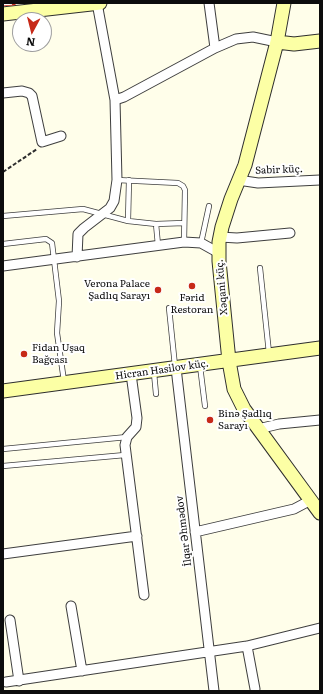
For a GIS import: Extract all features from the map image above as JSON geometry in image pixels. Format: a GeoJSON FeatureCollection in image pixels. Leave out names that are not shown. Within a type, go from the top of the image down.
{"type":"FeatureCollection","features":[{"type":"Feature","properties":{"kind":"street"},"geometry":{"type":"LineString","coordinates":[[3,14],[99,3],[115,100],[117,180],[114,201],[110,208],[78,234],[77,257]]}},
{"type":"Feature","properties":{"kind":"street"},"geometry":{"type":"LineString","coordinates":[[209,3],[215,48]]}},
{"type":"Feature","properties":{"kind":"street","name":"Xəqani küç."},"geometry":{"type":"LineString","coordinates":[[284,3],[277,42],[245,164],[231,199],[220,237],[219,254],[229,361],[234,389],[244,409],[320,513]]}},
{"type":"Feature","properties":{"kind":"street"},"geometry":{"type":"LineString","coordinates":[[115,100],[124,97],[215,48],[244,37],[264,38],[277,42],[294,44],[320,41]]}},
{"type":"Feature","properties":{"kind":"street"},"geometry":{"type":"LineString","coordinates":[[3,93],[22,91],[30,93],[32,96],[42,142],[61,136]]}},
{"type":"Feature","properties":{"kind":"street","name":"Sabir küç."},"geometry":{"type":"LineString","coordinates":[[238,180],[258,182],[320,180]]}},
{"type":"Feature","properties":{"kind":"street"},"geometry":{"type":"LineString","coordinates":[[220,237],[237,238],[290,233]]}},
{"type":"Feature","properties":{"kind":"street"},"geometry":{"type":"LineString","coordinates":[[3,266],[184,242],[201,243],[219,254]]}},
{"type":"Feature","properties":{"kind":"street","name":"Hicran Hasilov küç."},"geometry":{"type":"LineString","coordinates":[[3,391],[320,348]]}},
{"type":"Feature","properties":{"kind":"street","name":"İlqar Əhmədov"},"geometry":{"type":"LineString","coordinates":[[176,368],[214,691]]}},
{"type":"Feature","properties":{"kind":"street"},"geometry":{"type":"LineString","coordinates":[[131,374],[137,418],[136,427],[127,437],[124,445],[144,595]]}},
{"type":"Feature","properties":{"kind":"street"},"geometry":{"type":"LineString","coordinates":[[258,429],[279,424],[320,420]]}},
{"type":"Feature","properties":{"kind":"street"},"geometry":{"type":"LineString","coordinates":[[195,532],[294,509],[311,500]]}},
{"type":"Feature","properties":{"kind":"street"},"geometry":{"type":"LineString","coordinates":[[3,554],[137,536]]}},
{"type":"Feature","properties":{"kind":"street"},"geometry":{"type":"LineString","coordinates":[[71,606],[82,672]]}},
{"type":"Feature","properties":{"kind":"street"},"geometry":{"type":"LineString","coordinates":[[10,620],[19,681]]}},
{"type":"Feature","properties":{"kind":"street"},"geometry":{"type":"LineString","coordinates":[[6,682],[82,672],[247,646],[320,628]]}},
{"type":"Feature","properties":{"kind":"street"},"geometry":{"type":"LineString","coordinates":[[247,646],[255,689]]}},
{"type":"Feature","properties":{"kind":"lane"},"geometry":{"type":"LineString","coordinates":[[117,180],[178,183],[183,186],[185,190],[184,242]]}},
{"type":"Feature","properties":{"kind":"lane"},"geometry":{"type":"LineString","coordinates":[[128,221],[129,180]]}},
{"type":"Feature","properties":{"kind":"lane"},"geometry":{"type":"LineString","coordinates":[[201,243],[209,206]]}},
{"type":"Feature","properties":{"kind":"lane"},"geometry":{"type":"LineString","coordinates":[[3,216],[84,208],[128,221],[156,224],[184,223]]}},
{"type":"Feature","properties":{"kind":"lane"},"geometry":{"type":"LineString","coordinates":[[156,224],[158,245]]}},
{"type":"Feature","properties":{"kind":"lane"},"geometry":{"type":"LineString","coordinates":[[3,244],[46,239],[52,243],[59,301],[57,333],[65,383]]}},
{"type":"Feature","properties":{"kind":"lane"},"geometry":{"type":"LineString","coordinates":[[260,268],[269,355]]}},
{"type":"Feature","properties":{"kind":"lane"},"geometry":{"type":"LineString","coordinates":[[169,308],[176,368]]}},
{"type":"Feature","properties":{"kind":"lane"},"geometry":{"type":"LineString","coordinates":[[200,365],[205,406]]}},
{"type":"Feature","properties":{"kind":"lane"},"geometry":{"type":"LineString","coordinates":[[153,371],[156,394]]}},
{"type":"Feature","properties":{"kind":"lane"},"geometry":{"type":"LineString","coordinates":[[3,449],[127,437]]}},
{"type":"Feature","properties":{"kind":"lane"},"geometry":{"type":"LineString","coordinates":[[3,466],[125,455]]}},
{"type":"Feature","properties":{"kind":"path"},"geometry":{"type":"LineString","coordinates":[[3,172],[40,148],[42,142]]}},
{"type":"Feature","properties":{"kind":"railway"},"geometry":{"type":"LineString","coordinates":[[3,4],[14,3]]}},
{"type":"Feature","properties":{"kind":"place","name":"Fərid Restoran"},"geometry":{"type":"Point","coordinates":[192,286]}},
{"type":"Feature","properties":{"kind":"place","name":"Verona Palace Şadlıq Sarayı"},"geometry":{"type":"Point","coordinates":[158,290]}},
{"type":"Feature","properties":{"kind":"place","name":"Fidan Uşaq Bağçası"},"geometry":{"type":"Point","coordinates":[24,354]}},
{"type":"Feature","properties":{"kind":"place","name":"Binə Şadlıq Sarayı"},"geometry":{"type":"Point","coordinates":[210,420]}}]}
